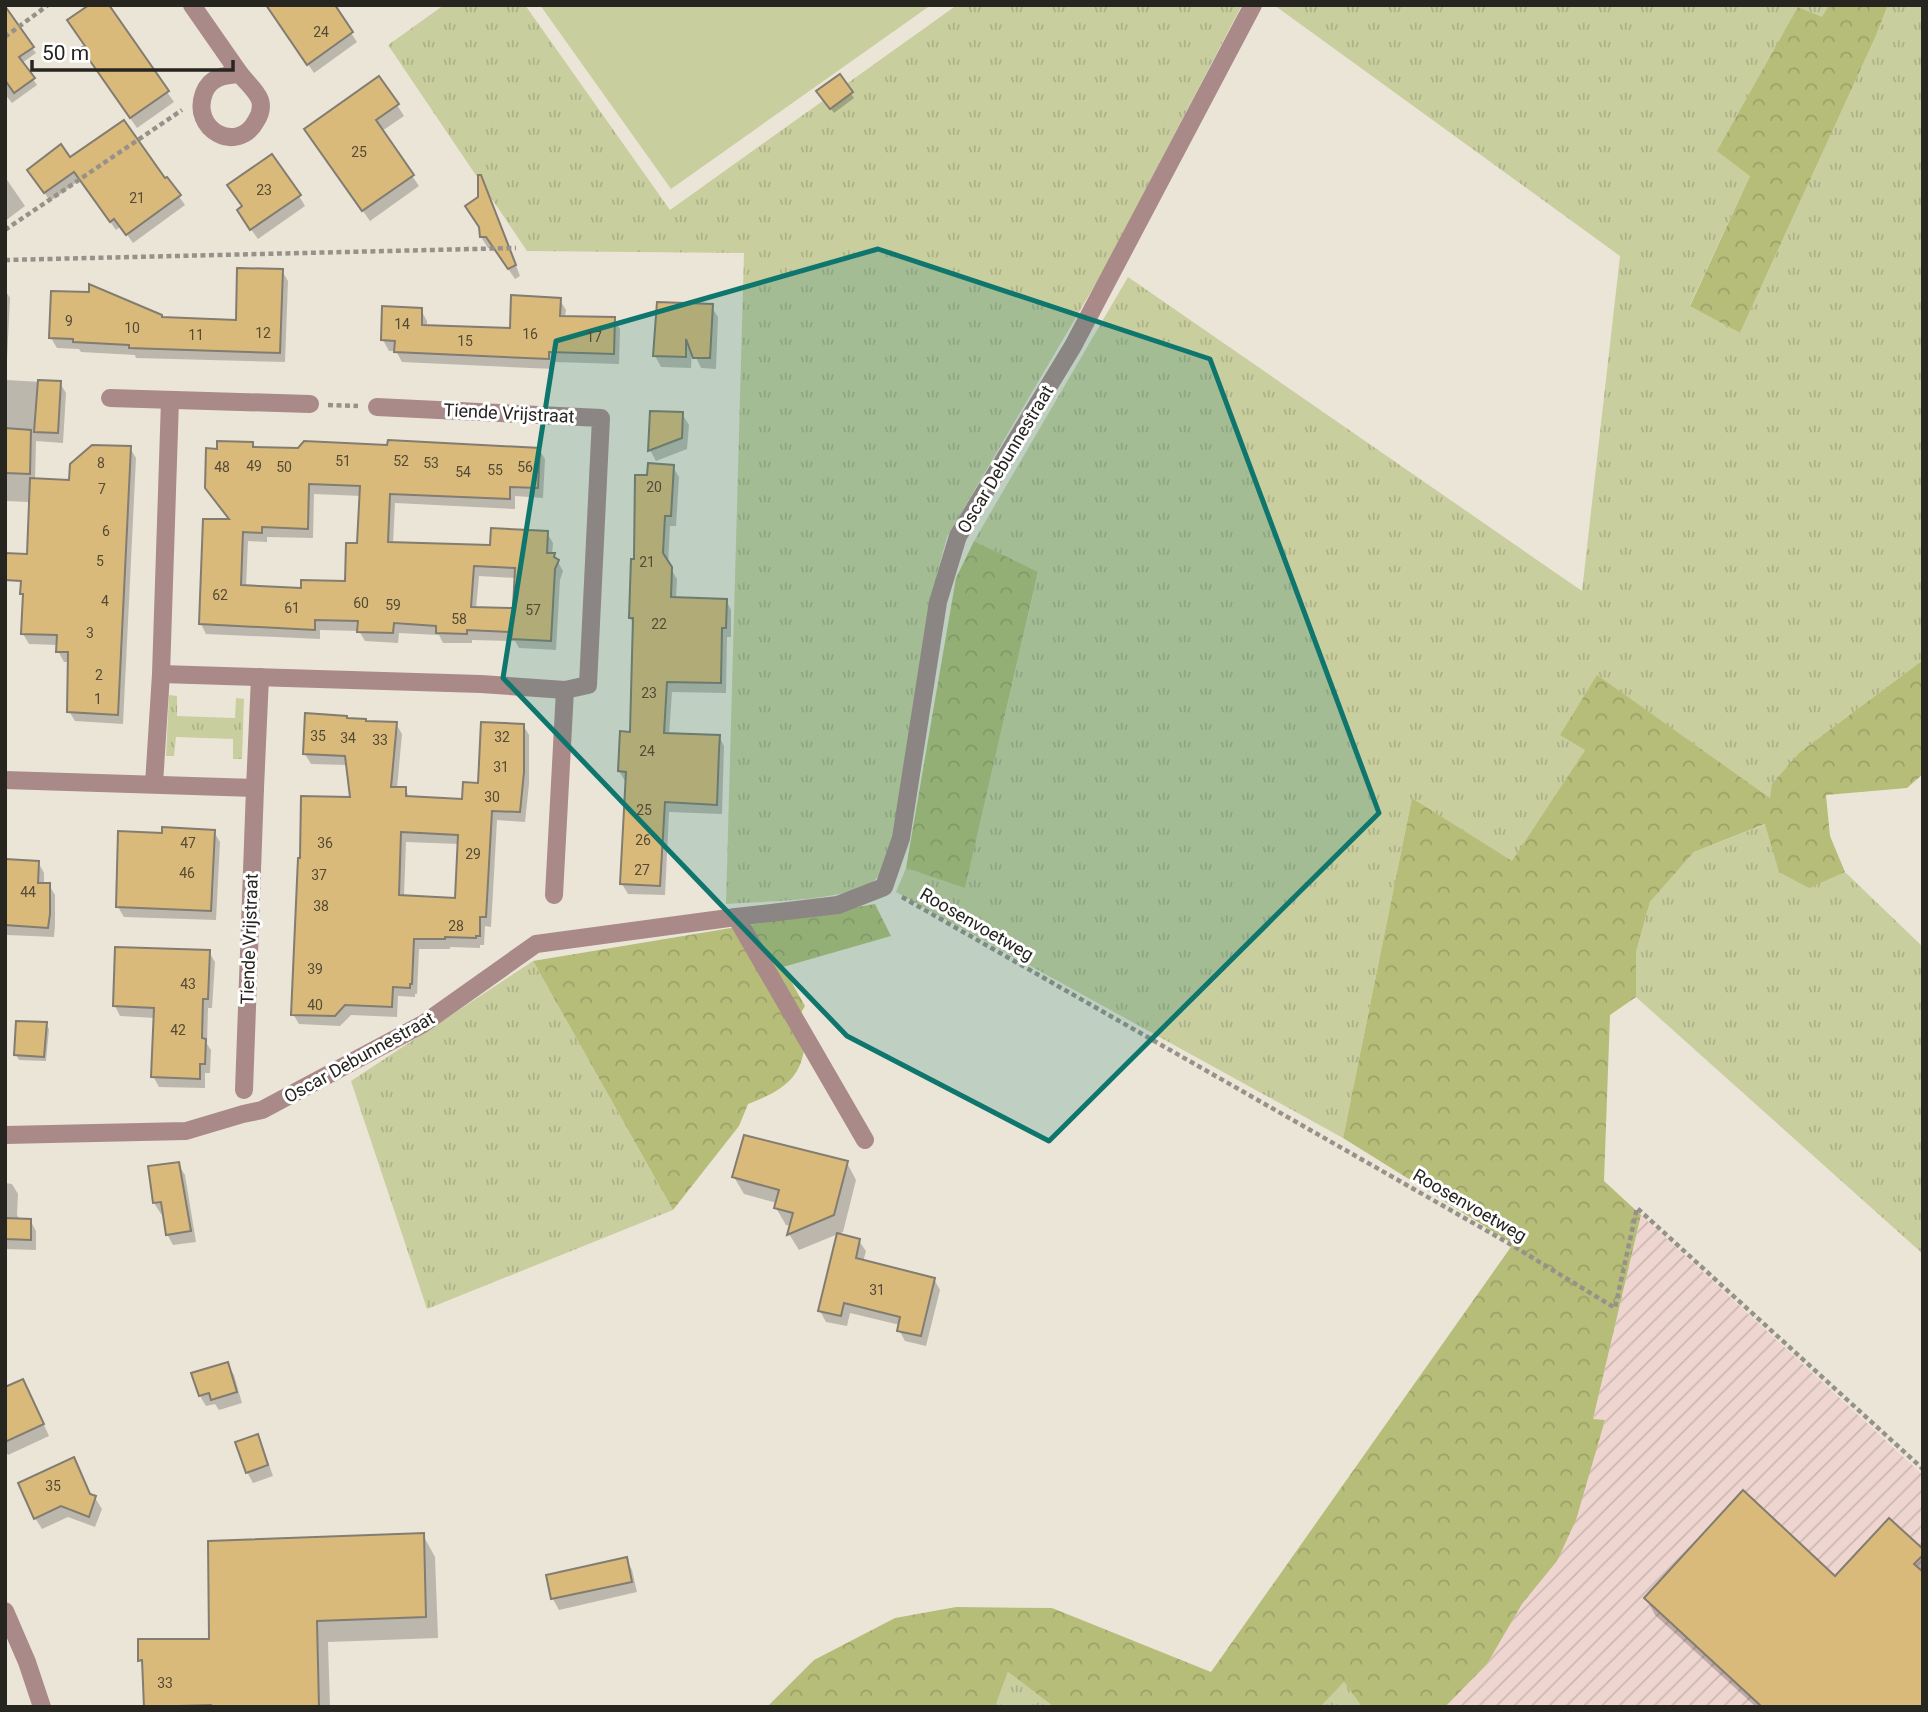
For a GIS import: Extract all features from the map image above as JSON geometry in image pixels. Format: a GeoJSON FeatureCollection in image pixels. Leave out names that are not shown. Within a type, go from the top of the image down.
{"type":"FeatureCollection","features":[{"type":"Feature","properties":{"kind":"street"},"geometry":{"type":"LineString","coordinates":[[192,5],[260,99],[260,114],[248,131],[230,137],[220,135],[208,127],[203,118],[203,95],[212,81],[227,75],[240,74]]}},
{"type":"Feature","properties":{"kind":"street","name":"Oscar Debunnestraat"},"geometry":{"type":"LineString","coordinates":[[5,1135],[186,1131],[262,1110],[423,1024],[536,944],[838,905],[884,887],[901,838],[938,602],[958,536],[1073,346],[1253,5]]}},
{"type":"Feature","properties":{"kind":"street"},"geometry":{"type":"LineString","coordinates":[[110,398],[310,404]]}},
{"type":"Feature","properties":{"kind":"street"},"geometry":{"type":"LineString","coordinates":[[154,784],[161,674],[170,400]]}},
{"type":"Feature","properties":{"kind":"street","name":"Tiende Vrijstraat"},"geometry":{"type":"LineString","coordinates":[[377,407],[601,418],[588,685],[565,690]]}},
{"type":"Feature","properties":{"kind":"street"},"geometry":{"type":"LineString","coordinates":[[161,674],[481,684],[565,690],[554,895]]}},
{"type":"Feature","properties":{"kind":"street","name":"Tiende Vrijstraat"},"geometry":{"type":"LineString","coordinates":[[244,1090],[260,677]]}},
{"type":"Feature","properties":{"kind":"street"},"geometry":{"type":"LineString","coordinates":[[5,780],[255,788]]}},
{"type":"Feature","properties":{"kind":"street"},"geometry":{"type":"LineString","coordinates":[[736,917],[866,1140]]}},
{"type":"Feature","properties":{"kind":"street"},"geometry":{"type":"LineString","coordinates":[[5,1611],[27,1662],[42,1707]]}},
{"type":"Feature","properties":{"kind":"path"},"geometry":{"type":"LineString","coordinates":[[5,37],[48,5]]}},
{"type":"Feature","properties":{"kind":"path"},"geometry":{"type":"LineString","coordinates":[[5,230],[203,95]]}},
{"type":"Feature","properties":{"kind":"path"},"geometry":{"type":"LineString","coordinates":[[5,260],[516,248]]}},
{"type":"Feature","properties":{"kind":"path"},"geometry":{"type":"LineString","coordinates":[[310,404],[377,407]]}},
{"type":"Feature","properties":{"kind":"path","name":"Roosenvoetweg"},"geometry":{"type":"LineString","coordinates":[[884,887],[1510,1244],[1615,1308],[1637,1208],[1923,1469]]}},
{"type":"Feature","properties":{"kind":"highlighted area"},"geometry":{"type":"Polygon","coordinates":[[[878,249],[1210,359],[1379,813],[1049,1141],[847,1036],[503,678],[556,341],[878,249]]]}},
{"type":"Feature","properties":{"kind":"shaded area"},"geometry":{"type":"Polygon","coordinates":[[[1641,1215],[1923,1475],[1923,1707],[1445,1707],[1487,1664],[1522,1604],[1557,1561],[1605,1421],[1593,1419],[1641,1215]]]}},
{"type":"Feature","properties":{"kind":"green space"},"geometry":{"type":"Polygon","coordinates":[[[444,5],[525,5],[670,210],[957,5],[1242,5],[1102,273],[947,537],[937,574],[891,846],[881,873],[863,887],[826,896],[726,904],[744,253],[527,251],[388,45],[444,5]]]}},
{"type":"Feature","properties":{"kind":"green space"},"geometry":{"type":"Polygon","coordinates":[[[540,5],[931,5],[671,189],[540,5]]]}},
{"type":"Feature","properties":{"kind":"green space"},"geometry":{"type":"Polygon","coordinates":[[[1274,5],[1829,5],[1823,18],[1798,7],[1750,176],[1690,305],[1740,333],[1888,5],[1923,5],[1923,660],[1800,752],[1770,798],[1597,676],[1585,750],[1512,862],[1412,798],[1343,1138],[896,892],[906,868],[965,887],[1038,573],[974,541],[1128,277],[1582,591],[1620,256],[1274,5]]]}},
{"type":"Feature","properties":{"kind":"green space"},"geometry":{"type":"Polygon","coordinates":[[[1829,5],[1888,5],[1740,333],[1690,306],[1750,176],[1717,151],[1798,7],[1822,17],[1829,5]]]}},
{"type":"Feature","properties":{"kind":"green space"},"geometry":{"type":"Polygon","coordinates":[[[974,541],[1038,572],[965,888],[906,868],[956,578],[974,541]]]}},
{"type":"Feature","properties":{"kind":"green space"},"geometry":{"type":"Polygon","coordinates":[[[1923,660],[1923,774],[1907,788],[1826,795],[1830,836],[1845,872],[1809,888],[1779,872],[1765,824],[1694,852],[1650,902],[1636,952],[1636,997],[1610,1015],[1604,1181],[1641,1215],[1593,1419],[1605,1420],[1576,1520],[1557,1561],[1522,1604],[1487,1664],[1445,1707],[1362,1707],[1344,1682],[1320,1707],[1054,1707],[1008,1672],[995,1707],[767,1707],[814,1660],[895,1618],[956,1607],[1052,1608],[1211,1672],[1513,1244],[1343,1138],[1412,798],[1512,861],[1585,750],[1560,735],[1597,675],[1770,798],[1772,784],[1800,752],[1923,660]]]}},
{"type":"Feature","properties":{"kind":"green space"},"geometry":{"type":"Polygon","coordinates":[[[169,695],[177,696],[177,716],[235,718],[236,698],[244,699],[242,759],[233,759],[233,739],[176,737],[174,756],[166,756],[169,695]]]}},
{"type":"Feature","properties":{"kind":"green space"},"geometry":{"type":"Polygon","coordinates":[[[1766,824],[1809,887],[1845,872],[1923,947],[1923,1254],[1636,997],[1636,952],[1650,902],[1694,852],[1766,824]]]}},
{"type":"Feature","properties":{"kind":"green space"},"geometry":{"type":"Polygon","coordinates":[[[875,904],[891,936],[783,967],[805,1006],[799,1016],[804,1045],[798,1070],[785,1085],[748,1104],[739,1126],[673,1210],[533,961],[875,904]]]}},
{"type":"Feature","properties":{"kind":"green space"},"geometry":{"type":"Polygon","coordinates":[[[533,961],[673,1210],[427,1309],[351,1081],[533,961]]]}},
{"type":"Feature","properties":{"kind":"green space"},"geometry":{"type":"Polygon","coordinates":[[[1008,1672],[1054,1707],[995,1707],[1008,1672]]]}},
{"type":"Feature","properties":{"kind":"green space"},"geometry":{"type":"Polygon","coordinates":[[[1344,1682],[1362,1707],[1320,1707],[1321,1705],[1344,1682]]]}},
{"type":"Feature","properties":{"kind":"building"},"geometry":{"type":"Polygon","coordinates":[[[89,5],[109,5],[169,91],[130,118],[81,48],[85,46],[67,20],[89,5]]]}},
{"type":"Feature","properties":{"kind":"building"},"geometry":{"type":"Polygon","coordinates":[[[266,5],[335,5],[353,32],[307,65],[266,5]]]}},
{"type":"Feature","properties":{"kind":"building"},"geometry":{"type":"Polygon","coordinates":[[[5,6],[34,47],[19,57],[35,78],[14,93],[5,80],[5,6]]]}},
{"type":"Feature","properties":{"kind":"building"},"geometry":{"type":"Polygon","coordinates":[[[840,74],[853,92],[830,109],[816,91],[840,74]]]}},
{"type":"Feature","properties":{"kind":"building"},"geometry":{"type":"Polygon","coordinates":[[[379,76],[399,104],[376,120],[414,175],[362,211],[304,129],[379,76]]]}},
{"type":"Feature","properties":{"kind":"building"},"geometry":{"type":"Polygon","coordinates":[[[124,120],[165,178],[167,177],[181,195],[126,235],[114,219],[110,222],[74,172],[44,193],[27,170],[61,144],[70,157],[124,120]]]}},
{"type":"Feature","properties":{"kind":"building"},"geometry":{"type":"Polygon","coordinates":[[[272,154],[301,195],[250,230],[237,210],[242,206],[227,185],[272,154]]]}},
{"type":"Feature","properties":{"kind":"building"},"geometry":{"type":"Polygon","coordinates":[[[478,175],[481,175],[516,265],[508,269],[486,237],[480,237],[479,227],[465,206],[478,197],[478,175]]]}},
{"type":"Feature","properties":{"kind":"building"},"geometry":{"type":"Polygon","coordinates":[[[237,268],[283,269],[280,353],[129,348],[129,345],[49,338],[51,291],[89,292],[89,284],[162,317],[236,320],[237,268]]]}},
{"type":"Feature","properties":{"kind":"building"},"geometry":{"type":"Polygon","coordinates":[[[511,295],[561,298],[560,316],[615,317],[614,354],[549,352],[549,359],[394,352],[395,341],[381,340],[382,306],[422,308],[422,325],[510,328],[511,295]]]}},
{"type":"Feature","properties":{"kind":"building"},"geometry":{"type":"Polygon","coordinates":[[[657,302],[713,304],[710,358],[693,358],[686,339],[686,357],[653,356],[657,302]]]}},
{"type":"Feature","properties":{"kind":"building"},"geometry":{"type":"Polygon","coordinates":[[[38,380],[61,381],[58,433],[34,432],[38,380]]]}},
{"type":"Feature","properties":{"kind":"building"},"geometry":{"type":"Polygon","coordinates":[[[650,411],[683,412],[682,438],[648,451],[650,411]]]}},
{"type":"Feature","properties":{"kind":"building"},"geometry":{"type":"Polygon","coordinates":[[[5,428],[31,430],[30,474],[5,473],[5,428]]]}},
{"type":"Feature","properties":{"kind":"building"},"geometry":{"type":"Polygon","coordinates":[[[388,440],[540,448],[538,488],[510,487],[510,499],[390,494],[388,542],[490,545],[491,528],[548,531],[547,553],[555,553],[554,557],[559,560],[555,569],[551,641],[511,639],[512,632],[467,630],[467,634],[436,633],[436,626],[394,623],[393,633],[357,632],[358,621],[315,620],[315,630],[199,624],[203,519],[229,519],[205,488],[206,448],[217,449],[217,441],[253,442],[253,447],[298,448],[304,441],[387,445],[388,440]],[[309,484],[308,529],[262,527],[262,533],[243,532],[241,585],[301,588],[301,580],[345,581],[346,543],[357,543],[360,486],[309,484]],[[474,566],[471,607],[513,608],[515,568],[474,566]]]}},
{"type":"Feature","properties":{"kind":"building"},"geometry":{"type":"Polygon","coordinates":[[[92,445],[131,446],[118,715],[67,712],[68,652],[56,652],[57,635],[21,634],[21,581],[5,580],[5,553],[27,554],[30,478],[69,480],[70,464],[92,445]]]}},
{"type":"Feature","properties":{"kind":"building"},"geometry":{"type":"Polygon","coordinates":[[[648,463],[674,465],[671,516],[665,516],[663,553],[672,567],[671,597],[727,599],[726,628],[722,628],[721,683],[667,682],[664,733],[720,735],[717,805],[665,802],[660,886],[620,884],[626,772],[618,771],[620,731],[630,732],[633,618],[629,618],[631,559],[634,559],[635,475],[647,475],[648,463]]]}},
{"type":"Feature","properties":{"kind":"building"},"geometry":{"type":"Polygon","coordinates":[[[305,713],[397,722],[391,787],[406,787],[406,796],[462,799],[463,782],[478,783],[481,722],[524,724],[524,772],[520,812],[492,811],[486,917],[480,917],[480,936],[414,939],[412,984],[410,988],[393,987],[392,1007],[345,1005],[335,1016],[291,1015],[301,796],[350,797],[345,756],[303,754],[305,713]],[[401,832],[399,895],[455,898],[458,835],[401,832]]]}},
{"type":"Feature","properties":{"kind":"building"},"geometry":{"type":"Polygon","coordinates":[[[162,827],[215,830],[211,911],[116,907],[118,831],[162,833],[162,827]]]}},
{"type":"Feature","properties":{"kind":"building"},"geometry":{"type":"Polygon","coordinates":[[[5,859],[39,861],[38,883],[50,883],[48,928],[5,925],[5,859]]]}},
{"type":"Feature","properties":{"kind":"building"},"geometry":{"type":"Polygon","coordinates":[[[115,947],[210,950],[208,999],[203,999],[202,1038],[206,1039],[205,1064],[200,1064],[200,1079],[151,1077],[154,1008],[113,1006],[115,947]]]}},
{"type":"Feature","properties":{"kind":"building"},"geometry":{"type":"Polygon","coordinates":[[[16,1021],[47,1022],[44,1057],[14,1055],[16,1021]]]}},
{"type":"Feature","properties":{"kind":"building"},"geometry":{"type":"Polygon","coordinates":[[[744,1135],[848,1161],[834,1215],[787,1235],[793,1213],[774,1208],[779,1190],[732,1177],[744,1135]]]}},
{"type":"Feature","properties":{"kind":"building"},"geometry":{"type":"Polygon","coordinates":[[[179,1162],[191,1231],[166,1235],[161,1202],[153,1203],[148,1166],[179,1162]]]}},
{"type":"Feature","properties":{"kind":"building"},"geometry":{"type":"Polygon","coordinates":[[[5,1218],[31,1219],[31,1240],[5,1239],[5,1218]]]}},
{"type":"Feature","properties":{"kind":"building"},"geometry":{"type":"Polygon","coordinates":[[[837,1233],[860,1239],[856,1258],[935,1278],[921,1336],[897,1331],[900,1317],[844,1303],[841,1316],[818,1311],[837,1233]]]}},
{"type":"Feature","properties":{"kind":"building"},"geometry":{"type":"Polygon","coordinates":[[[228,1362],[237,1392],[211,1400],[209,1393],[199,1396],[191,1373],[228,1362]]]}},
{"type":"Feature","properties":{"kind":"building"},"geometry":{"type":"Polygon","coordinates":[[[23,1379],[44,1424],[5,1442],[5,1387],[23,1379]]]}},
{"type":"Feature","properties":{"kind":"building"},"geometry":{"type":"Polygon","coordinates":[[[258,1434],[268,1465],[246,1473],[235,1442],[258,1434]]]}},
{"type":"Feature","properties":{"kind":"building"},"geometry":{"type":"Polygon","coordinates":[[[74,1457],[90,1494],[96,1496],[89,1517],[61,1506],[34,1519],[18,1483],[74,1457]]]}},
{"type":"Feature","properties":{"kind":"building"},"geometry":{"type":"Polygon","coordinates":[[[1743,1490],[1835,1576],[1889,1518],[1923,1549],[1923,1555],[1914,1564],[1923,1572],[1923,1707],[1762,1707],[1644,1598],[1743,1490]]]}},
{"type":"Feature","properties":{"kind":"building"},"geometry":{"type":"Polygon","coordinates":[[[424,1533],[426,1617],[317,1621],[319,1707],[144,1707],[142,1660],[138,1661],[138,1639],[209,1639],[208,1541],[424,1533]]]}},
{"type":"Feature","properties":{"kind":"building"},"geometry":{"type":"Polygon","coordinates":[[[627,1557],[632,1582],[551,1599],[546,1575],[627,1557]]]}}]}
